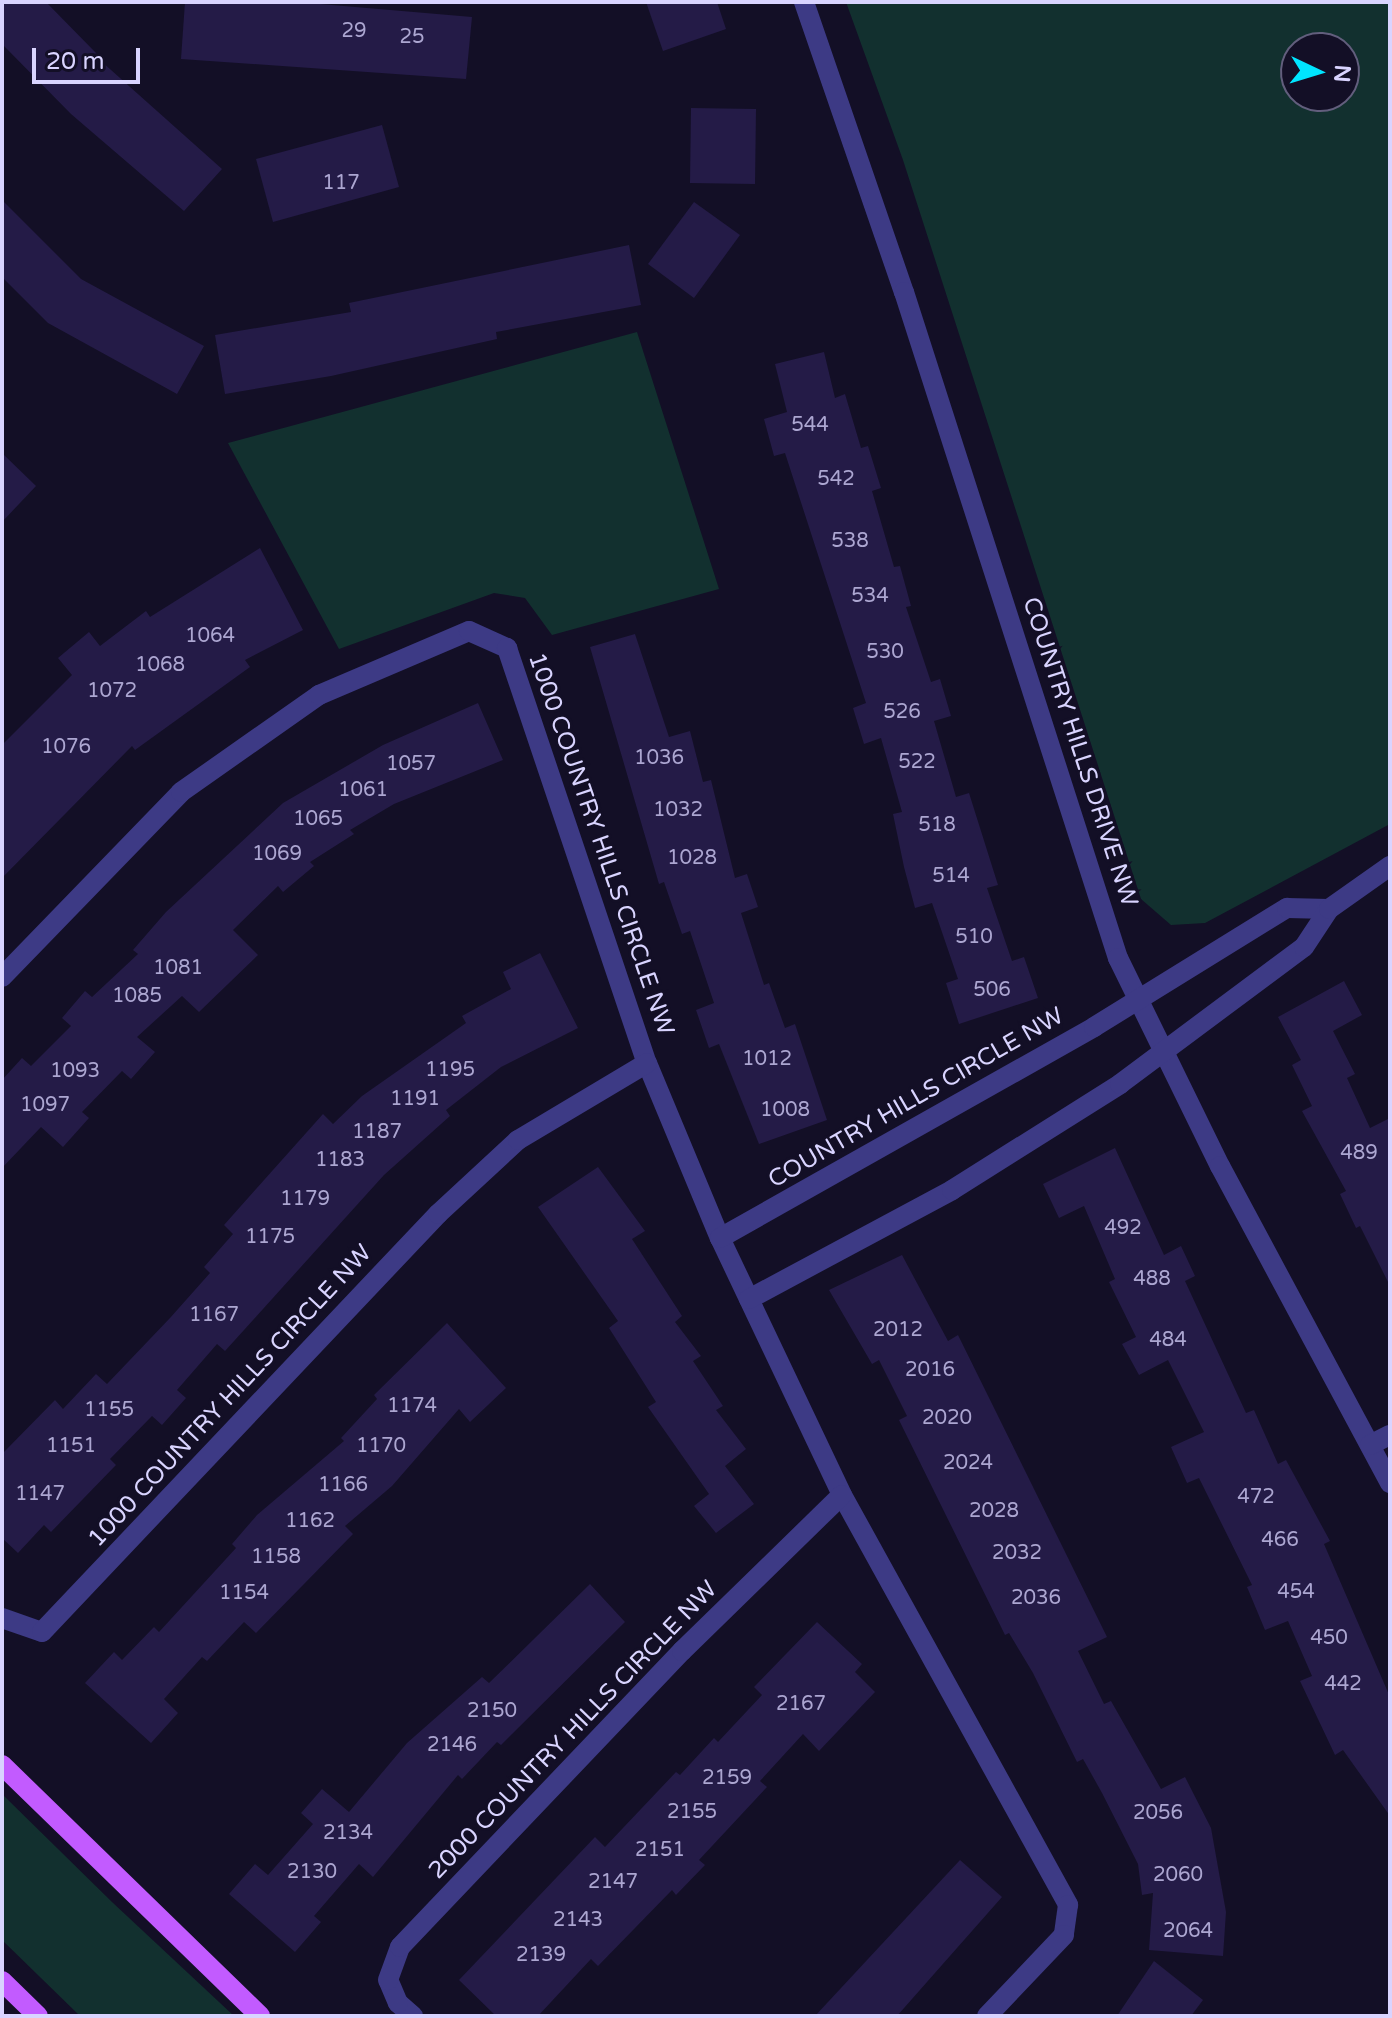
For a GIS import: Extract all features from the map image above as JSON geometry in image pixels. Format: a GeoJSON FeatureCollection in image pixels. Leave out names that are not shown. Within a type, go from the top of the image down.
{"type":"FeatureCollection","features":[{"type":"Feature","properties":{"kind":"main road"},"geometry":{"type":"LineString","coordinates":[[2,1765],[260,2016]]}},
{"type":"Feature","properties":{"kind":"main road"},"geometry":{"type":"LineString","coordinates":[[2,1981],[38,2016]]}},
{"type":"Feature","properties":{"kind":"street","name":"COUNTRY HILLS DRIVE NW"},"geometry":{"type":"LineString","coordinates":[[804,2],[1136,1000],[1390,1483]]}},
{"type":"Feature","properties":{"kind":"street","name":"1000 COUNTRY HILLS CIRCLE NW"},"geometry":{"type":"LineString","coordinates":[[2,977],[181,792],[319,695],[469,631],[507,648],[647,1063],[720,1238]]}},
{"type":"Feature","properties":{"kind":"street"},"geometry":{"type":"LineString","coordinates":[[749,1299],[952,1190],[1163,1053],[1304,947],[1329,909],[1390,866]]}},
{"type":"Feature","properties":{"kind":"street","name":"COUNTRY HILLS CIRCLE NW"},"geometry":{"type":"LineString","coordinates":[[720,1238],[1136,1000],[1287,908],[1329,909]]}},
{"type":"Feature","properties":{"kind":"street","name":"1000 COUNTRY HILLS CIRCLE NW"},"geometry":{"type":"LineString","coordinates":[[2,1618],[42,1632],[438,1214],[518,1140],[647,1063]]}},
{"type":"Feature","properties":{"kind":"street"},"geometry":{"type":"LineString","coordinates":[[720,1238],[842,1495],[1068,1905],[1064,1935],[987,2016]]}},
{"type":"Feature","properties":{"kind":"street"},"geometry":{"type":"LineString","coordinates":[[1370,1445],[1390,1435]]}},
{"type":"Feature","properties":{"kind":"street","name":"2000 COUNTRY HILLS CIRCLE NW"},"geometry":{"type":"LineString","coordinates":[[413,2016],[398,2003],[388,1980],[400,1947],[682,1651],[842,1495]]}},
{"type":"Feature","properties":{"kind":"green space"},"geometry":{"type":"Polygon","coordinates":[[[846,2],[1390,2],[1390,824],[1205,923],[1171,925],[1141,899],[903,160],[846,2]]]}},
{"type":"Feature","properties":{"kind":"green space"},"geometry":{"type":"Polygon","coordinates":[[[637,332],[719,589],[552,635],[525,598],[494,593],[339,649],[228,443],[637,332]]]}},
{"type":"Feature","properties":{"kind":"green space"},"geometry":{"type":"Polygon","coordinates":[[[2,1794],[234,2016],[80,2016],[2,1940],[2,1794]]]}},
{"type":"Feature","properties":{"kind":"building"},"geometry":{"type":"Polygon","coordinates":[[[2,2],[46,2],[97,54],[92,53],[222,169],[184,211],[71,114],[2,44],[2,2]]]}},
{"type":"Feature","properties":{"kind":"building"},"geometry":{"type":"Polygon","coordinates":[[[185,2],[297,2],[472,17],[466,79],[181,59],[185,2]]]}},
{"type":"Feature","properties":{"kind":"building"},"geometry":{"type":"Polygon","coordinates":[[[646,2],[717,2],[726,29],[663,51],[646,2]]]}},
{"type":"Feature","properties":{"kind":"building"},"geometry":{"type":"Polygon","coordinates":[[[691,108],[756,109],[755,184],[690,183],[691,108]]]}},
{"type":"Feature","properties":{"kind":"building"},"geometry":{"type":"Polygon","coordinates":[[[382,125],[399,187],[273,222],[256,159],[382,125]]]}},
{"type":"Feature","properties":{"kind":"building"},"geometry":{"type":"Polygon","coordinates":[[[2,200],[81,279],[204,346],[177,394],[48,323],[2,277],[2,200]]]}},
{"type":"Feature","properties":{"kind":"building"},"geometry":{"type":"Polygon","coordinates":[[[694,202],[740,235],[694,298],[648,264],[694,202]]]}},
{"type":"Feature","properties":{"kind":"building"},"geometry":{"type":"Polygon","coordinates":[[[629,245],[641,305],[496,332],[497,339],[331,376],[225,394],[215,335],[351,312],[349,303],[629,245]]]}},
{"type":"Feature","properties":{"kind":"building"},"geometry":{"type":"Polygon","coordinates":[[[824,352],[835,398],[845,394],[861,448],[868,446],[881,488],[872,491],[894,567],[900,566],[911,606],[906,607],[931,682],[940,679],[951,716],[934,721],[956,797],[969,793],[998,885],[987,888],[1012,961],[1024,957],[1038,998],[959,1024],[946,983],[958,979],[932,903],[915,908],[893,814],[902,812],[881,738],[864,744],[853,708],[866,703],[785,453],[774,456],[764,419],[787,412],[775,364],[824,352]]]}},
{"type":"Feature","properties":{"kind":"building"},"geometry":{"type":"Polygon","coordinates":[[[2,453],[36,486],[2,522],[2,453]]]}},
{"type":"Feature","properties":{"kind":"building"},"geometry":{"type":"Polygon","coordinates":[[[260,548],[303,630],[245,660],[250,667],[135,750],[132,746],[2,878],[2,745],[72,675],[58,658],[89,632],[100,646],[146,611],[150,617],[260,548]]]}},
{"type":"Feature","properties":{"kind":"building"},"geometry":{"type":"Polygon","coordinates":[[[635,634],[669,737],[690,731],[703,782],[711,780],[735,878],[747,874],[758,907],[741,913],[764,985],[769,983],[785,1028],[795,1024],[827,1120],[759,1144],[719,1044],[709,1048],[696,1010],[714,1003],[690,931],[682,934],[664,882],[659,884],[590,647],[635,634]]]}},
{"type":"Feature","properties":{"kind":"building"},"geometry":{"type":"Polygon","coordinates":[[[478,703],[503,760],[394,804],[350,830],[354,834],[310,862],[314,866],[283,892],[278,886],[233,930],[258,955],[199,1012],[182,996],[137,1037],[155,1052],[131,1079],[122,1071],[82,1112],[89,1118],[63,1147],[41,1127],[2,1168],[2,1080],[22,1058],[31,1066],[71,1026],[62,1018],[85,991],[92,997],[138,954],[133,950],[166,912],[283,803],[383,745],[478,703]]]}},
{"type":"Feature","properties":{"kind":"building"},"geometry":{"type":"Polygon","coordinates":[[[540,953],[578,1028],[501,1067],[446,1110],[450,1116],[384,1175],[225,1351],[217,1344],[177,1390],[186,1398],[162,1425],[152,1416],[110,1459],[116,1465],[51,1532],[44,1525],[18,1553],[2,1538],[2,1454],[55,1400],[63,1409],[96,1374],[107,1384],[170,1318],[210,1273],[204,1267],[233,1234],[224,1225],[323,1114],[333,1124],[362,1096],[466,1023],[462,1016],[511,989],[503,972],[540,953]]]}},
{"type":"Feature","properties":{"kind":"building"},"geometry":{"type":"Polygon","coordinates":[[[1344,981],[1362,1015],[1333,1031],[1355,1074],[1347,1078],[1370,1128],[1390,1118],[1390,1286],[1360,1226],[1356,1228],[1340,1194],[1346,1191],[1302,1111],[1312,1106],[1292,1065],[1301,1060],[1278,1017],[1344,981]]]}},
{"type":"Feature","properties":{"kind":"building"},"geometry":{"type":"Polygon","coordinates":[[[1115,1148],[1164,1255],[1181,1246],[1195,1276],[1185,1281],[1246,1413],[1254,1410],[1278,1464],[1286,1460],[1330,1541],[1324,1544],[1390,1697],[1390,1816],[1343,1750],[1335,1755],[1300,1681],[1312,1676],[1288,1621],[1265,1630],[1247,1587],[1252,1585],[1199,1478],[1187,1483],[1171,1447],[1204,1432],[1168,1360],[1139,1375],[1122,1344],[1136,1337],[1109,1282],[1115,1279],[1084,1206],[1059,1218],[1043,1184],[1115,1148]]]}},
{"type":"Feature","properties":{"kind":"building"},"geometry":{"type":"Polygon","coordinates":[[[598,1167],[645,1231],[632,1239],[682,1316],[675,1322],[701,1356],[693,1361],[723,1406],[716,1410],[746,1449],[725,1466],[754,1504],[716,1533],[694,1506],[709,1494],[648,1407],[656,1402],[609,1328],[618,1321],[538,1207],[598,1167]]]}},
{"type":"Feature","properties":{"kind":"building"},"geometry":{"type":"Polygon","coordinates":[[[902,1255],[948,1341],[958,1335],[1107,1637],[1078,1651],[1104,1704],[1111,1701],[1161,1789],[1185,1777],[1211,1828],[1226,1912],[1223,1956],[1149,1950],[1153,1893],[1142,1895],[1138,1864],[1102,1793],[1083,1759],[1077,1762],[1033,1673],[1009,1633],[1005,1635],[899,1420],[907,1416],[879,1360],[872,1364],[829,1290],[902,1255]]]}},
{"type":"Feature","properties":{"kind":"building"},"geometry":{"type":"Polygon","coordinates":[[[447,1323],[506,1388],[470,1422],[459,1409],[392,1486],[345,1526],[353,1534],[256,1633],[244,1622],[207,1661],[202,1657],[164,1699],[178,1713],[151,1743],[85,1683],[114,1652],[122,1660],[154,1627],[159,1632],[236,1548],[232,1544],[257,1515],[344,1441],[341,1438],[377,1399],[374,1395],[447,1323]]]}},
{"type":"Feature","properties":{"kind":"building"},"geometry":{"type":"Polygon","coordinates":[[[590,1584],[625,1622],[501,1745],[497,1742],[462,1779],[458,1775],[373,1877],[359,1864],[314,1916],[321,1922],[295,1952],[229,1894],[255,1864],[268,1875],[313,1824],[301,1813],[322,1789],[349,1812],[407,1743],[482,1677],[489,1683],[590,1584]]]}},
{"type":"Feature","properties":{"kind":"building"},"geometry":{"type":"Polygon","coordinates":[[[817,1622],[862,1664],[855,1672],[875,1692],[819,1751],[803,1734],[760,1781],[767,1787],[699,1860],[705,1865],[676,1895],[672,1890],[598,1966],[591,1959],[538,2016],[496,2016],[459,1980],[595,1837],[605,1847],[676,1772],[680,1775],[714,1738],[718,1742],[762,1695],[754,1687],[817,1622]]]}},
{"type":"Feature","properties":{"kind":"building"},"geometry":{"type":"Polygon","coordinates":[[[960,1860],[1002,1897],[897,2016],[815,2016],[960,1860]]]}},
{"type":"Feature","properties":{"kind":"building"},"geometry":{"type":"Polygon","coordinates":[[[1154,1961],[1203,2000],[1191,2016],[1117,2016],[1154,1961]]]}}]}
